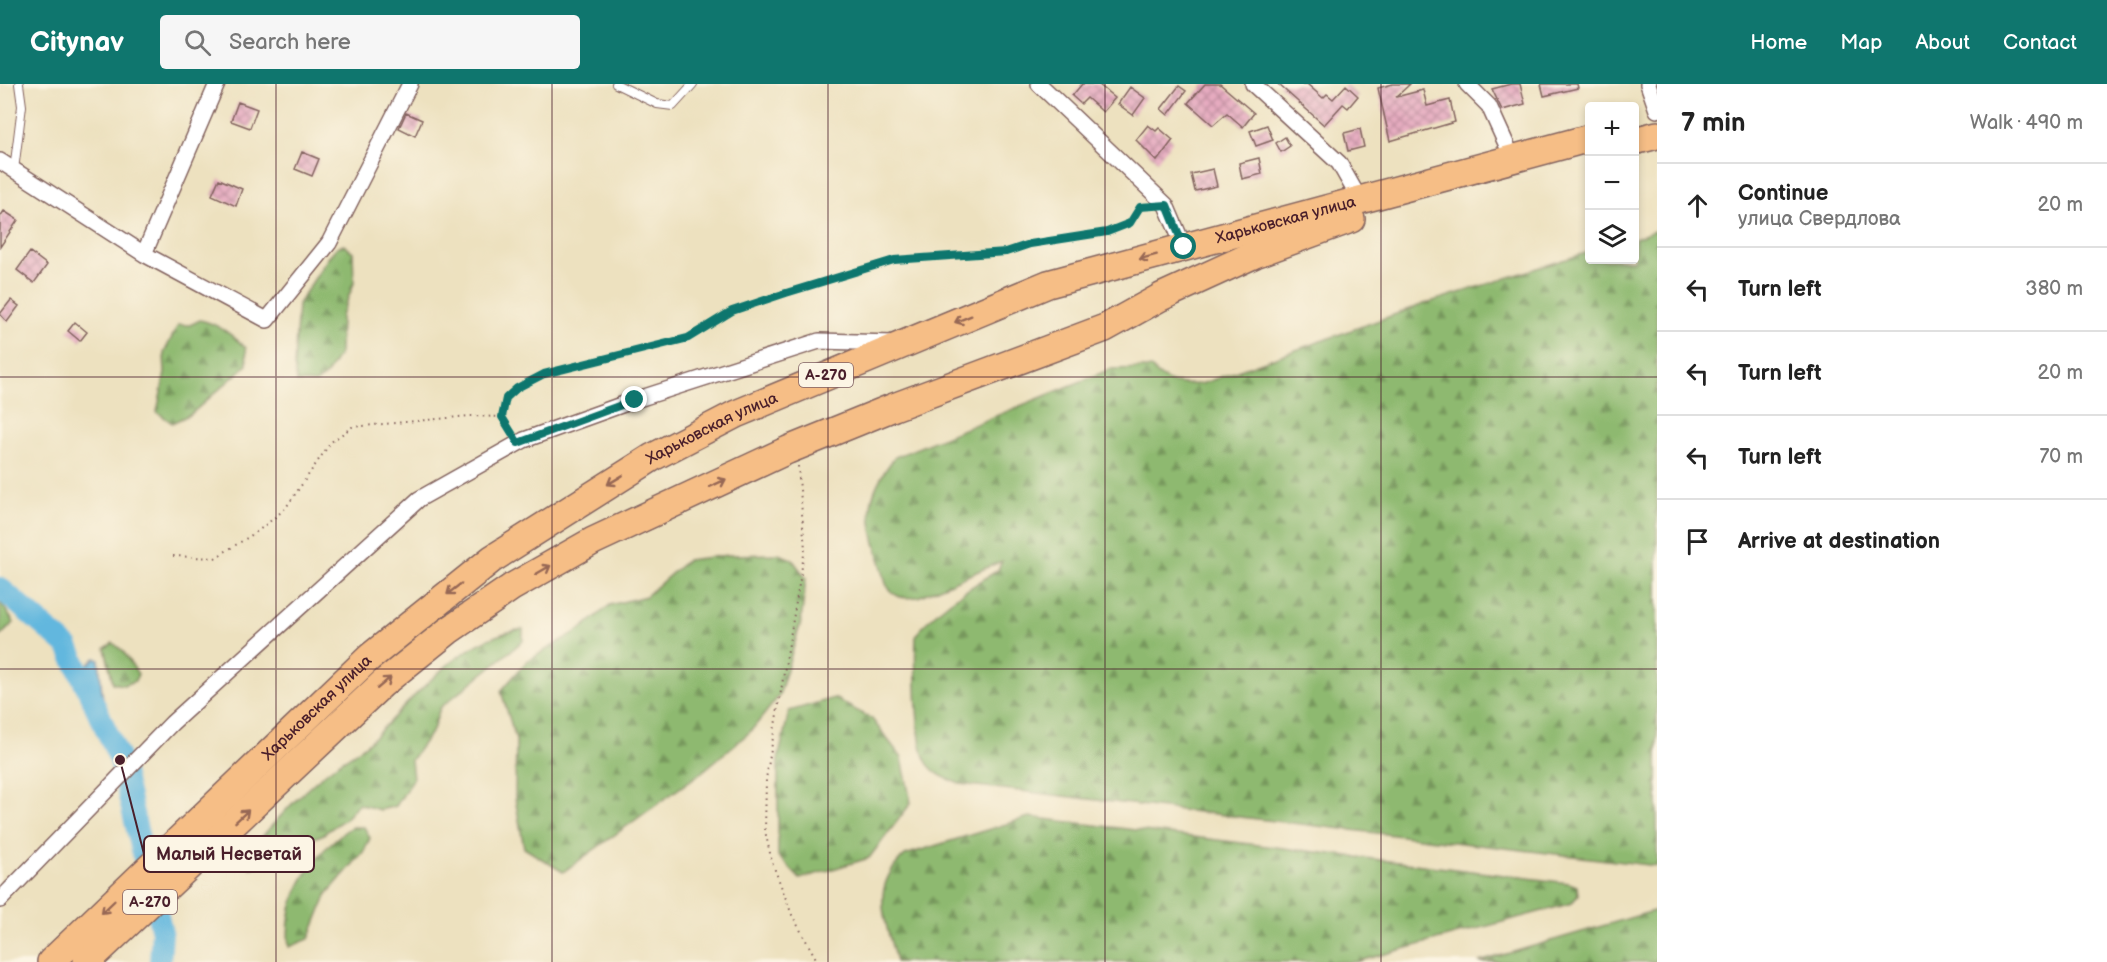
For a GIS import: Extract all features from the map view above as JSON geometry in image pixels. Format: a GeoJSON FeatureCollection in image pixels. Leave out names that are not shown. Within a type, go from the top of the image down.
{"type":"FeatureCollection","features":[{"type":"Feature","properties":{"kind":"highway"},"geometry":{"type":"LineString","coordinates":[[1639,125],[1657,120]]}},
{"type":"Feature","properties":{"kind":"highway"},"geometry":{"type":"LineString","coordinates":[[1639,140],[1657,135]]}},
{"type":"Feature","properties":{"kind":"highway","name":"Харьковская улица"},"geometry":{"type":"LineString","coordinates":[[190,847],[370,657],[492,559],[653,457],[736,414],[1048,284],[1585,139]]}},
{"type":"Feature","properties":{"kind":"highway","name":"Харьковская улица"},"geometry":{"type":"LineString","coordinates":[[190,847],[382,684],[466,619],[512,588],[592,541],[796,447],[894,406],[1105,328],[1161,297],[1255,254],[1367,214],[1585,154]]}},
{"type":"Feature","properties":{"kind":"highway","name":"А-270"},"geometry":{"type":"LineString","coordinates":[[51,962],[90,947],[190,847]]}},
{"type":"Feature","properties":{"kind":"street"},"geometry":{"type":"LineString","coordinates":[[144,254],[217,84]]}},
{"type":"Feature","properties":{"kind":"street"},"geometry":{"type":"LineString","coordinates":[[0,161],[144,254],[267,320],[328,243],[410,84]]}},
{"type":"Feature","properties":{"kind":"street"},"geometry":{"type":"LineString","coordinates":[[1039,84],[1167,205],[1184,247]]}},
{"type":"Feature","properties":{"kind":"street"},"geometry":{"type":"LineString","coordinates":[[1253,84],[1339,163],[1360,200]]}},
{"type":"Feature","properties":{"kind":"street"},"geometry":{"type":"LineString","coordinates":[[1467,84],[1489,106],[1513,159]]}},
{"type":"Feature","properties":{"kind":"street"},"geometry":{"type":"LineString","coordinates":[[1648,84],[1657,110]]}},
{"type":"Feature","properties":{"kind":"street"},"geometry":{"type":"LineString","coordinates":[[0,900],[97,797],[172,723],[418,499],[518,443],[635,400],[819,341],[905,343]]}},
{"type":"Feature","properties":{"kind":"lane"},"geometry":{"type":"LineString","coordinates":[[14,170],[21,106],[19,84]]}},
{"type":"Feature","properties":{"kind":"lane"},"geometry":{"type":"LineString","coordinates":[[616,84],[657,104],[673,106],[693,84]]}},
{"type":"Feature","properties":{"kind":"path"},"geometry":{"type":"LineString","coordinates":[[518,443],[502,417],[506,398],[517,388],[544,374],[688,338],[732,311],[894,260],[1006,252],[1049,241],[1107,232],[1130,223],[1140,207],[1167,205]]}},
{"type":"Feature","properties":{"kind":"path"},"geometry":{"type":"LineString","coordinates":[[173,556],[215,558],[258,531],[285,509],[331,442],[352,427],[469,416],[502,417]]}},
{"type":"Feature","properties":{"kind":"path"},"geometry":{"type":"LineString","coordinates":[[796,447],[805,549],[766,779],[765,831],[772,861],[792,915],[818,962]]}},
{"type":"Feature","properties":{"kind":"green space"},"geometry":{"type":"Polygon","coordinates":[[[1657,230],[1657,866],[960,784],[941,776],[929,766],[922,751],[918,719],[916,635],[943,607],[998,570],[1002,561],[918,597],[907,598],[895,595],[886,584],[873,532],[871,504],[875,490],[895,457],[1111,369],[1151,368],[1173,382],[1201,384],[1427,303],[1585,253],[1585,264],[1639,264],[1639,237],[1657,230]]]}},
{"type":"Feature","properties":{"kind":"green space"},"geometry":{"type":"Polygon","coordinates":[[[344,245],[353,252],[354,283],[341,316],[340,353],[327,374],[316,383],[297,382],[294,366],[298,304],[330,255],[337,247],[344,245]]]}},
{"type":"Feature","properties":{"kind":"green space"},"geometry":{"type":"Polygon","coordinates":[[[200,320],[225,331],[246,348],[247,365],[191,414],[172,423],[157,412],[165,373],[164,353],[178,325],[190,325],[200,320]]]}},
{"type":"Feature","properties":{"kind":"green space"},"geometry":{"type":"Polygon","coordinates":[[[779,554],[792,559],[806,578],[801,622],[779,696],[751,731],[702,772],[563,872],[524,848],[515,798],[516,740],[501,691],[527,661],[581,629],[610,605],[646,596],[687,560],[728,555],[779,554]]]}},
{"type":"Feature","properties":{"kind":"green space"},"geometry":{"type":"Polygon","coordinates":[[[0,601],[14,623],[0,636],[0,601]]]}},
{"type":"Feature","properties":{"kind":"green space"},"geometry":{"type":"Polygon","coordinates":[[[523,629],[523,641],[440,708],[433,730],[411,760],[413,779],[396,806],[380,810],[358,804],[346,818],[322,835],[290,846],[268,863],[251,868],[246,855],[289,807],[324,774],[366,744],[439,672],[478,644],[523,629]]]}},
{"type":"Feature","properties":{"kind":"green space"},"geometry":{"type":"Polygon","coordinates":[[[113,643],[123,651],[138,674],[135,681],[124,685],[113,683],[105,648],[113,643]]]}},
{"type":"Feature","properties":{"kind":"green space"},"geometry":{"type":"Polygon","coordinates":[[[834,698],[872,719],[902,758],[911,803],[869,858],[800,879],[778,856],[778,760],[789,711],[834,698]]]}},
{"type":"Feature","properties":{"kind":"green space"},"geometry":{"type":"Polygon","coordinates":[[[1029,817],[1569,883],[1577,886],[1578,895],[1572,903],[1356,962],[896,962],[885,918],[883,892],[894,868],[905,855],[1029,817]]]}},
{"type":"Feature","properties":{"kind":"green space"},"geometry":{"type":"Polygon","coordinates":[[[351,827],[364,827],[370,838],[364,851],[327,894],[309,939],[289,947],[288,929],[291,911],[303,878],[324,850],[351,827]]]}},
{"type":"Feature","properties":{"kind":"green space"},"geometry":{"type":"Polygon","coordinates":[[[1657,910],[1657,962],[1479,962],[1657,910]]]}},
{"type":"Feature","properties":{"kind":"water"},"geometry":{"type":"Polygon","coordinates":[[[96,658],[99,660],[102,696],[107,715],[105,718],[89,708],[83,700],[81,691],[80,682],[83,672],[96,658]]]}},
{"type":"Feature","properties":{"kind":"building"},"geometry":{"type":"Polygon","coordinates":[[[1082,84],[1098,84],[1115,98],[1103,112],[1087,98],[1081,104],[1072,96],[1082,84]]]}},
{"type":"Feature","properties":{"kind":"building"},"geometry":{"type":"Polygon","coordinates":[[[1205,84],[1220,84],[1254,113],[1243,127],[1227,113],[1213,125],[1188,103],[1205,84]]]}},
{"type":"Feature","properties":{"kind":"building"},"geometry":{"type":"Polygon","coordinates":[[[1278,84],[1307,84],[1323,98],[1327,94],[1333,99],[1346,85],[1358,96],[1348,108],[1343,104],[1324,125],[1278,84]]]}},
{"type":"Feature","properties":{"kind":"building"},"geometry":{"type":"Polygon","coordinates":[[[1393,84],[1410,84],[1396,97],[1423,90],[1427,106],[1450,100],[1455,122],[1390,141],[1378,88],[1393,84]]]}},
{"type":"Feature","properties":{"kind":"building"},"geometry":{"type":"Polygon","coordinates":[[[1520,84],[1525,104],[1502,110],[1492,89],[1520,84]]]}},
{"type":"Feature","properties":{"kind":"building"},"geometry":{"type":"Polygon","coordinates":[[[1541,84],[1577,84],[1578,88],[1544,96],[1541,84]]]}},
{"type":"Feature","properties":{"kind":"building"},"geometry":{"type":"Polygon","coordinates":[[[1179,86],[1186,91],[1168,115],[1161,109],[1179,86]]]}},
{"type":"Feature","properties":{"kind":"building"},"geometry":{"type":"Polygon","coordinates":[[[1130,87],[1145,98],[1133,115],[1118,104],[1130,87]]]}},
{"type":"Feature","properties":{"kind":"building"},"geometry":{"type":"Polygon","coordinates":[[[238,102],[257,109],[250,128],[231,121],[238,102]]]}},
{"type":"Feature","properties":{"kind":"building"},"geometry":{"type":"Polygon","coordinates":[[[406,113],[422,120],[415,136],[399,128],[406,113]]]}},
{"type":"Feature","properties":{"kind":"building"},"geometry":{"type":"Polygon","coordinates":[[[1148,125],[1156,131],[1159,128],[1173,140],[1157,161],[1136,140],[1148,125]]]}},
{"type":"Feature","properties":{"kind":"building"},"geometry":{"type":"Polygon","coordinates":[[[1267,125],[1273,140],[1256,146],[1250,131],[1267,125]]]}},
{"type":"Feature","properties":{"kind":"building"},"geometry":{"type":"Polygon","coordinates":[[[1360,129],[1364,147],[1348,151],[1344,133],[1360,129]]]}},
{"type":"Feature","properties":{"kind":"building"},"geometry":{"type":"Polygon","coordinates":[[[1285,137],[1290,146],[1281,152],[1276,143],[1285,137]]]}},
{"type":"Feature","properties":{"kind":"building"},"geometry":{"type":"Polygon","coordinates":[[[302,152],[319,159],[312,176],[295,169],[302,152]]]}},
{"type":"Feature","properties":{"kind":"building"},"geometry":{"type":"Polygon","coordinates":[[[1259,158],[1262,174],[1242,179],[1239,163],[1259,158]]]}},
{"type":"Feature","properties":{"kind":"building"},"geometry":{"type":"Polygon","coordinates":[[[1213,169],[1217,186],[1195,191],[1191,174],[1213,169]]]}},
{"type":"Feature","properties":{"kind":"building"},"geometry":{"type":"Polygon","coordinates":[[[219,179],[242,189],[236,206],[212,195],[219,179]]]}},
{"type":"Feature","properties":{"kind":"building"},"geometry":{"type":"Polygon","coordinates":[[[4,211],[18,220],[0,247],[0,217],[4,211]]]}},
{"type":"Feature","properties":{"kind":"building"},"geometry":{"type":"Polygon","coordinates":[[[30,252],[47,265],[34,283],[17,270],[30,252]]]}},
{"type":"Feature","properties":{"kind":"building"},"geometry":{"type":"Polygon","coordinates":[[[11,300],[19,306],[7,322],[0,314],[11,300]]]}},
{"type":"Feature","properties":{"kind":"building"},"geometry":{"type":"Polygon","coordinates":[[[75,322],[87,332],[80,341],[68,331],[75,322]]]}},
{"type":"Feature","properties":{"kind":"waterway"},"geometry":{"type":"LineString","coordinates":[[0,588],[68,647],[120,760],[162,932],[160,962]]}},
{"type":"Feature","properties":{"kind":"place","name":"Малый Несветай"},"geometry":{"type":"Point","coordinates":[120,760]}},
{"type":"Feature","properties":{"kind":"route"},"geometry":{"type":"LineString","coordinates":[[635,400],[518,443],[502,417],[506,398],[517,388],[544,374],[688,338],[732,311],[894,260],[1006,252],[1030,244],[1107,232],[1130,223],[1140,207],[1167,205],[1184,247]]}}]}
